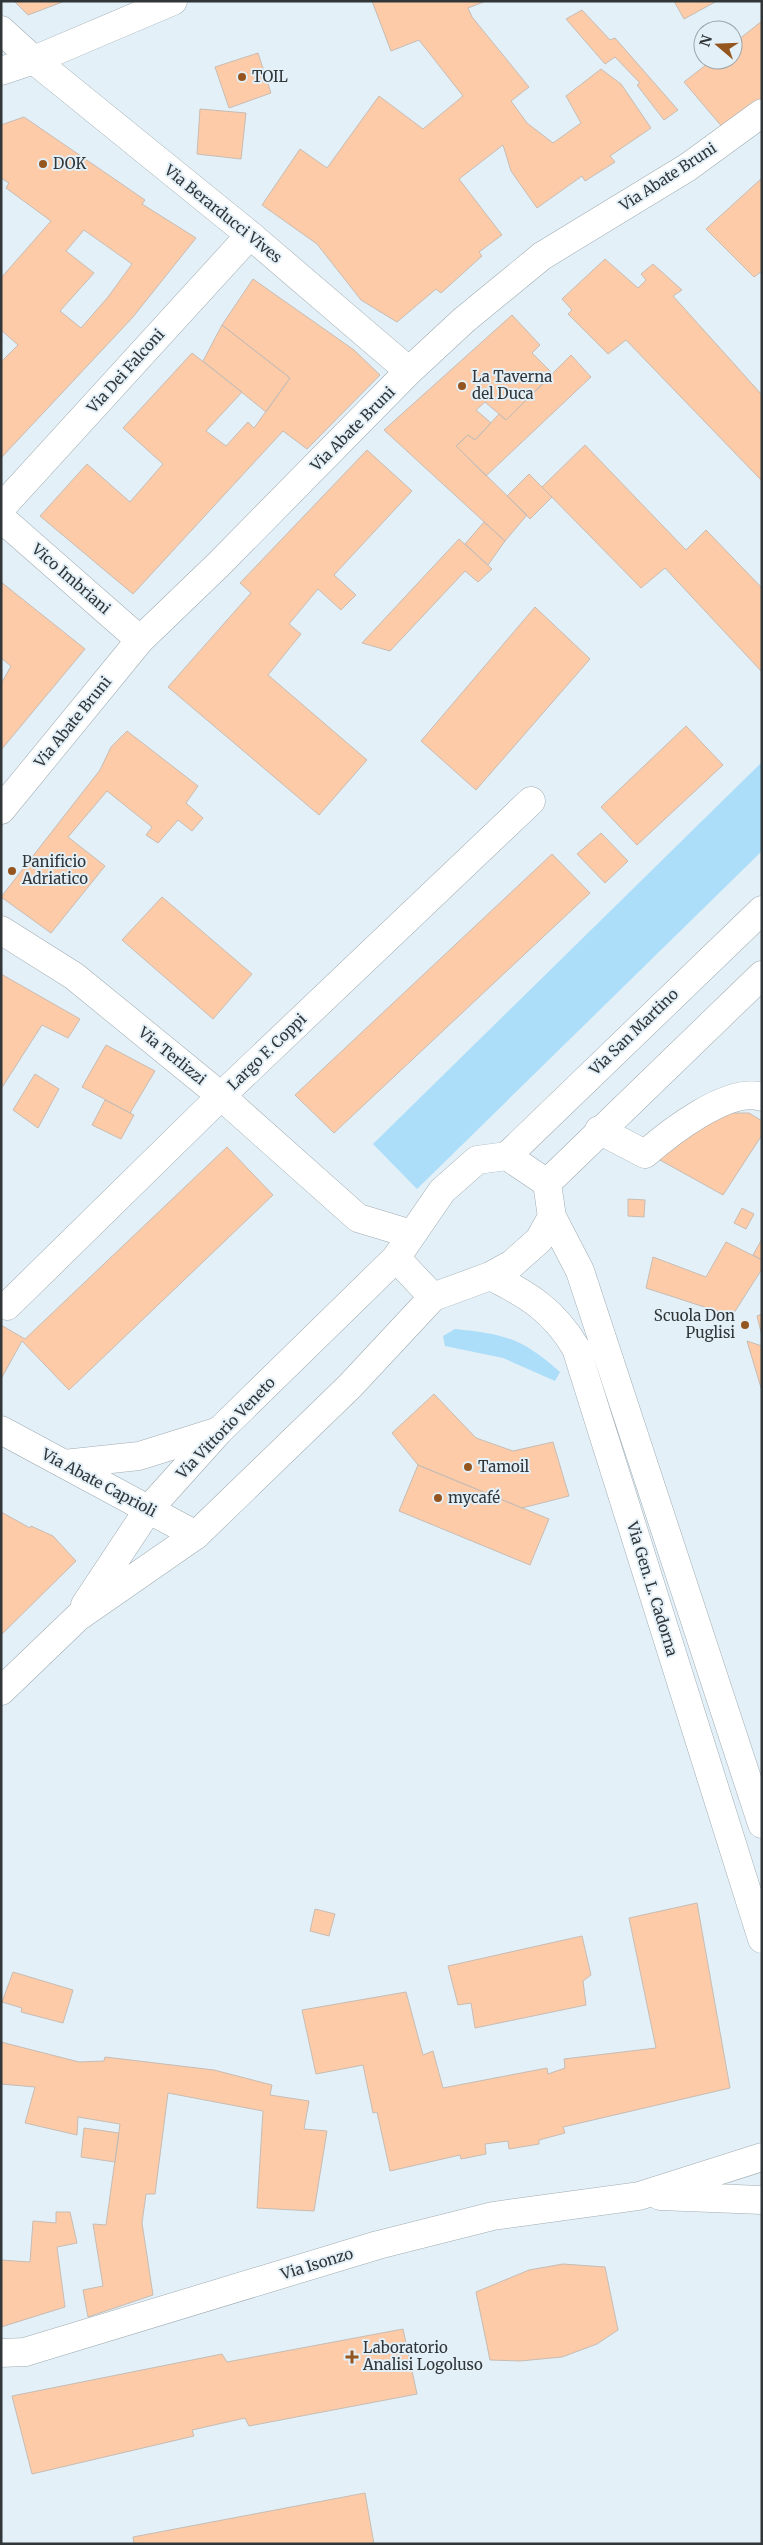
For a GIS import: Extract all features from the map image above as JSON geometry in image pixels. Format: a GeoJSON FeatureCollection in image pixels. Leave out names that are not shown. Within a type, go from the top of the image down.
{"type":"FeatureCollection","features":[{"type":"Feature","properties":{"kind":"street"},"geometry":{"type":"LineString","coordinates":[[1,71],[34,60],[173,1]]}},
{"type":"Feature","properties":{"kind":"street","name":"Via Berarducci Vives"},"geometry":{"type":"LineString","coordinates":[[1,30],[34,60],[250,234],[410,371]]}},
{"type":"Feature","properties":{"kind":"street","name":"Via Abate Bruni"},"geometry":{"type":"LineString","coordinates":[[1,810],[140,640],[219,564],[410,371],[464,320],[542,256],[688,167],[762,113]]}},
{"type":"Feature","properties":{"kind":"street","name":"Via Dei Falconi"},"geometry":{"type":"LineString","coordinates":[[1,508],[250,234]]}},
{"type":"Feature","properties":{"kind":"street","name":"Vico Imbriani"},"geometry":{"type":"LineString","coordinates":[[1,518],[140,640]]}},
{"type":"Feature","properties":{"kind":"street","name":"Largo F. Coppi"},"geometry":{"type":"LineString","coordinates":[[7,1306],[221,1096],[530,801]]}},
{"type":"Feature","properties":{"kind":"street","name":"Via San Martino"},"geometry":{"type":"LineString","coordinates":[[508,1156],[567,1096],[762,910]]}},
{"type":"Feature","properties":{"kind":"street","name":"Via Terlizzi"},"geometry":{"type":"LineString","coordinates":[[1,930],[74,976],[221,1096],[358,1218],[411,1234]]}},
{"type":"Feature","properties":{"kind":"street"},"geometry":{"type":"LineString","coordinates":[[508,1156],[547,1182],[599,1130],[756,988]]}},
{"type":"Feature","properties":{"kind":"street"},"geometry":{"type":"LineString","coordinates":[[599,1130],[645,1154],[666,1135],[724,1101],[754,1094],[762,1097]]}},
{"type":"Feature","properties":{"kind":"street","name":"Via Vittorio Veneto"},"geometry":{"type":"LineString","coordinates":[[78,1617],[148,1510],[219,1431],[396,1258],[442,1191],[477,1160],[508,1156]]}},
{"type":"Feature","properties":{"kind":"street","name":"Via Gen. L. Cadorna"},"geometry":{"type":"LineString","coordinates":[[547,1182],[552,1217],[580,1271],[762,1824]]}},
{"type":"Feature","properties":{"kind":"street"},"geometry":{"type":"LineString","coordinates":[[396,1258],[433,1297],[490,1276],[512,1264],[539,1240],[552,1217]]}},
{"type":"Feature","properties":{"kind":"street","name":"Via Gen. L. Cadorna"},"geometry":{"type":"LineString","coordinates":[[490,1276],[525,1293],[562,1325],[576,1348],[762,1939]]}},
{"type":"Feature","properties":{"kind":"street","name":"Via Vittorio Veneto"},"geometry":{"type":"LineString","coordinates":[[1,1691],[78,1617],[196,1535],[350,1386],[433,1297]]}},
{"type":"Feature","properties":{"kind":"street","name":"Via Abate Caprioli"},"geometry":{"type":"LineString","coordinates":[[1,1430],[196,1535]]}},
{"type":"Feature","properties":{"kind":"street"},"geometry":{"type":"LineString","coordinates":[[64,1464],[139,1456],[219,1431]]}},
{"type":"Feature","properties":{"kind":"street","name":"Via Isonzo"},"geometry":{"type":"LineString","coordinates":[[639,2196],[762,2157]]}},
{"type":"Feature","properties":{"kind":"street","name":"Via Isonzo"},"geometry":{"type":"LineString","coordinates":[[1,2353],[25,2352],[378,2245],[493,2216],[639,2196],[762,2200]]}},
{"type":"Feature","properties":{"kind":"shaded area"},"geometry":{"type":"Polygon","coordinates":[[[762,762],[762,851],[417,1189],[373,1144],[762,762]]]}},
{"type":"Feature","properties":{"kind":"shaded area"},"geometry":{"type":"Polygon","coordinates":[[[455,1329],[487,1333],[512,1340],[534,1352],[560,1372],[555,1381],[503,1358],[445,1346],[443,1336],[455,1329]]]}},
{"type":"Feature","properties":{"kind":"building"},"geometry":{"type":"Polygon","coordinates":[[[14,1],[65,1],[28,15],[14,1]]]}},
{"type":"Feature","properties":{"kind":"building"},"geometry":{"type":"Polygon","coordinates":[[[372,1],[486,1],[468,8],[472,17],[529,87],[511,101],[527,123],[553,143],[581,123],[566,96],[601,69],[621,84],[651,128],[610,156],[615,162],[585,181],[582,176],[537,208],[511,171],[503,145],[459,179],[502,235],[479,252],[482,256],[441,293],[436,289],[397,322],[361,300],[317,244],[262,205],[300,149],[327,168],[379,96],[423,129],[463,96],[419,40],[391,51],[372,1]]]}},
{"type":"Feature","properties":{"kind":"building"},"geometry":{"type":"Polygon","coordinates":[[[674,1],[717,1],[684,19],[674,1]]]}},
{"type":"Feature","properties":{"kind":"building"},"geometry":{"type":"Polygon","coordinates":[[[582,10],[610,40],[615,38],[678,110],[664,120],[637,85],[640,83],[615,57],[605,64],[566,19],[582,10]]]}},
{"type":"Feature","properties":{"kind":"building"},"geometry":{"type":"Polygon","coordinates":[[[762,21],[762,98],[723,128],[684,82],[699,70],[743,70],[743,36],[762,21]]]}},
{"type":"Feature","properties":{"kind":"building"},"geometry":{"type":"Polygon","coordinates":[[[258,53],[271,93],[229,108],[215,67],[258,53]]]}},
{"type":"Feature","properties":{"kind":"building"},"geometry":{"type":"Polygon","coordinates":[[[200,109],[246,113],[241,159],[197,154],[200,109]]]}},
{"type":"Feature","properties":{"kind":"building"},"geometry":{"type":"Polygon","coordinates":[[[24,117],[145,200],[142,204],[196,238],[133,317],[1,458],[1,362],[18,345],[1,330],[1,278],[51,221],[6,188],[9,183],[1,178],[1,125],[24,117]],[[84,230],[66,251],[94,273],[60,311],[81,328],[108,297],[132,264],[84,230]]]}},
{"type":"Feature","properties":{"kind":"building"},"geometry":{"type":"Polygon","coordinates":[[[762,178],[762,271],[754,277],[706,229],[762,178]]]}},
{"type":"Feature","properties":{"kind":"building"},"geometry":{"type":"Polygon","coordinates":[[[605,259],[638,288],[646,280],[641,274],[653,264],[682,290],[673,296],[762,395],[762,481],[626,340],[608,354],[568,314],[572,310],[562,299],[605,259]]]}},
{"type":"Feature","properties":{"kind":"building"},"geometry":{"type":"Polygon","coordinates":[[[253,279],[354,350],[380,375],[307,449],[283,431],[133,594],[40,516],[87,464],[130,502],[163,464],[123,428],[192,353],[242,392],[206,431],[226,446],[248,422],[254,428],[290,378],[222,325],[253,279]]]}},
{"type":"Feature","properties":{"kind":"building"},"geometry":{"type":"Polygon","coordinates":[[[512,315],[540,345],[532,353],[553,374],[506,420],[485,402],[476,410],[491,423],[475,440],[468,435],[456,446],[527,515],[505,541],[384,430],[512,315]]]}},
{"type":"Feature","properties":{"kind":"building"},"geometry":{"type":"Polygon","coordinates":[[[222,325],[290,378],[266,412],[203,361],[222,325]]]}},
{"type":"Feature","properties":{"kind":"building"},"geometry":{"type":"Polygon","coordinates":[[[571,355],[591,377],[486,476],[456,446],[468,435],[475,440],[499,414],[506,420],[571,355]]]}},
{"type":"Feature","properties":{"kind":"building"},"geometry":{"type":"Polygon","coordinates":[[[585,445],[686,550],[706,530],[762,588],[762,672],[665,568],[641,588],[542,487],[585,445]]]}},
{"type":"Feature","properties":{"kind":"building"},"geometry":{"type":"Polygon","coordinates":[[[367,450],[412,491],[334,575],[356,595],[341,610],[318,589],[289,624],[301,634],[268,675],[367,760],[319,815],[168,687],[251,593],[240,583],[367,450]]]}},
{"type":"Feature","properties":{"kind":"building"},"geometry":{"type":"Polygon","coordinates":[[[529,474],[552,497],[530,519],[507,496],[529,474]]]}},
{"type":"Feature","properties":{"kind":"building"},"geometry":{"type":"Polygon","coordinates":[[[484,522],[505,541],[488,565],[465,544],[484,522]]]}},
{"type":"Feature","properties":{"kind":"building"},"geometry":{"type":"Polygon","coordinates":[[[459,539],[492,569],[478,582],[465,571],[390,651],[362,643],[459,539]]]}},
{"type":"Feature","properties":{"kind":"building"},"geometry":{"type":"Polygon","coordinates":[[[1,582],[85,649],[1,750],[1,684],[11,666],[1,658],[1,582]]]}},
{"type":"Feature","properties":{"kind":"building"},"geometry":{"type":"Polygon","coordinates":[[[535,607],[590,659],[476,790],[421,741],[535,607]]]}},
{"type":"Feature","properties":{"kind":"building"},"geometry":{"type":"Polygon","coordinates":[[[686,726],[723,765],[637,845],[601,807],[686,726]]]}},
{"type":"Feature","properties":{"kind":"building"},"geometry":{"type":"Polygon","coordinates":[[[127,731],[198,786],[186,803],[203,818],[192,831],[178,820],[158,843],[146,835],[152,827],[107,791],[68,837],[105,866],[51,933],[1,897],[100,770],[111,747],[127,731]]]}},
{"type":"Feature","properties":{"kind":"building"},"geometry":{"type":"Polygon","coordinates":[[[601,833],[628,861],[605,883],[577,854],[601,833]]]}},
{"type":"Feature","properties":{"kind":"building"},"geometry":{"type":"Polygon","coordinates":[[[552,854],[590,893],[334,1133],[295,1095],[552,854]]]}},
{"type":"Feature","properties":{"kind":"building"},"geometry":{"type":"Polygon","coordinates":[[[162,897],[252,974],[213,1019],[122,940],[162,897]]]}},
{"type":"Feature","properties":{"kind":"building"},"geometry":{"type":"Polygon","coordinates":[[[1,974],[80,1019],[68,1038],[42,1025],[1,1089],[1,974]]]}},
{"type":"Feature","properties":{"kind":"building"},"geometry":{"type":"Polygon","coordinates":[[[106,1045],[155,1071],[130,1113],[82,1087],[106,1045]]]}},
{"type":"Feature","properties":{"kind":"building"},"geometry":{"type":"Polygon","coordinates":[[[35,1074],[59,1089],[38,1128],[13,1110],[35,1074]]]}},
{"type":"Feature","properties":{"kind":"building"},"geometry":{"type":"Polygon","coordinates":[[[105,1100],[134,1115],[121,1139],[92,1125],[105,1100]]]}},
{"type":"Feature","properties":{"kind":"building"},"geometry":{"type":"Polygon","coordinates":[[[726,1113],[749,1113],[762,1121],[762,1135],[723,1195],[660,1160],[679,1140],[726,1113]]]}},
{"type":"Feature","properties":{"kind":"building"},"geometry":{"type":"Polygon","coordinates":[[[227,1147],[273,1195],[69,1390],[22,1341],[1,1379],[1,1325],[25,1339],[227,1147]]]}},
{"type":"Feature","properties":{"kind":"building"},"geometry":{"type":"Polygon","coordinates":[[[628,1199],[645,1200],[644,1217],[628,1216],[628,1199]]]}},
{"type":"Feature","properties":{"kind":"building"},"geometry":{"type":"Polygon","coordinates":[[[742,1208],[754,1214],[746,1229],[734,1223],[742,1208]]]}},
{"type":"Feature","properties":{"kind":"building"},"geometry":{"type":"Polygon","coordinates":[[[762,1239],[762,1260],[753,1255],[762,1239]]]}},
{"type":"Feature","properties":{"kind":"building"},"geometry":{"type":"Polygon","coordinates":[[[726,1242],[762,1260],[762,1269],[732,1316],[646,1288],[653,1257],[706,1277],[726,1242]]]}},
{"type":"Feature","properties":{"kind":"building"},"geometry":{"type":"Polygon","coordinates":[[[762,1314],[762,1336],[757,1316],[762,1314]]]}},
{"type":"Feature","properties":{"kind":"building"},"geometry":{"type":"Polygon","coordinates":[[[747,1341],[762,1346],[762,1391],[747,1341]]]}},
{"type":"Feature","properties":{"kind":"building"},"geometry":{"type":"Polygon","coordinates":[[[434,1394],[476,1438],[513,1451],[553,1442],[569,1496],[522,1508],[418,1465],[392,1433],[434,1394]]]}},
{"type":"Feature","properties":{"kind":"building"},"geometry":{"type":"Polygon","coordinates":[[[418,1465],[549,1519],[530,1565],[399,1511],[418,1465]]]}},
{"type":"Feature","properties":{"kind":"building"},"geometry":{"type":"Polygon","coordinates":[[[1,1512],[30,1528],[31,1526],[53,1536],[76,1561],[1,1635],[1,1512]]]}},
{"type":"Feature","properties":{"kind":"building"},"geometry":{"type":"Polygon","coordinates":[[[697,1903],[730,2088],[563,2127],[565,2133],[539,2140],[539,2144],[509,2149],[508,2141],[485,2144],[486,2154],[461,2159],[460,2155],[390,2171],[377,2112],[373,2113],[363,2065],[316,2074],[302,2010],[406,1992],[423,2055],[433,2051],[443,2088],[547,2068],[548,2074],[565,2068],[564,2059],[656,2048],[629,1918],[697,1903]]]}},
{"type":"Feature","properties":{"kind":"building"},"geometry":{"type":"Polygon","coordinates":[[[315,1909],[335,1914],[329,1936],[310,1931],[315,1909]]]}},
{"type":"Feature","properties":{"kind":"building"},"geometry":{"type":"Polygon","coordinates":[[[582,1936],[591,1975],[583,1981],[586,2005],[475,2028],[471,2003],[458,2005],[448,1966],[582,1936]]]}},
{"type":"Feature","properties":{"kind":"building"},"geometry":{"type":"Polygon","coordinates":[[[13,1972],[73,1990],[63,2023],[21,2012],[22,2008],[2,2002],[13,1972]]]}},
{"type":"Feature","properties":{"kind":"building"},"geometry":{"type":"Polygon","coordinates":[[[1,2042],[79,2062],[104,2061],[105,2057],[214,2070],[272,2085],[270,2095],[309,2101],[304,2129],[327,2131],[314,2211],[257,2208],[263,2111],[168,2093],[155,2194],[146,2194],[142,2223],[153,2295],[88,2317],[83,2290],[103,2286],[93,2224],[106,2225],[120,2124],[78,2117],[77,2135],[25,2123],[35,2087],[1,2084],[1,2042]]]}},
{"type":"Feature","properties":{"kind":"building"},"geometry":{"type":"Polygon","coordinates":[[[84,2128],[119,2133],[115,2162],[81,2157],[84,2128]]]}},
{"type":"Feature","properties":{"kind":"building"},"geometry":{"type":"Polygon","coordinates":[[[56,2212],[70,2212],[77,2243],[57,2247],[65,2307],[1,2327],[1,2260],[30,2262],[33,2221],[56,2223],[56,2212]]]}},
{"type":"Feature","properties":{"kind":"building"},"geometry":{"type":"Polygon","coordinates":[[[563,2264],[605,2267],[618,2330],[597,2344],[562,2357],[520,2361],[490,2360],[476,2292],[529,2270],[563,2264]]]}},
{"type":"Feature","properties":{"kind":"building"},"geometry":{"type":"Polygon","coordinates":[[[403,2329],[417,2394],[249,2426],[245,2418],[192,2430],[194,2436],[32,2474],[12,2396],[222,2354],[227,2362],[403,2329]]]}},
{"type":"Feature","properties":{"kind":"building"},"geometry":{"type":"Polygon","coordinates":[[[365,2493],[374,2544],[134,2544],[133,2537],[365,2493]]]}},
{"type":"Feature","properties":{"kind":"place","name":"TOIL"},"geometry":{"type":"Point","coordinates":[242,77]}},
{"type":"Feature","properties":{"kind":"place","name":"DOK"},"geometry":{"type":"Point","coordinates":[43,164]}},
{"type":"Feature","properties":{"kind":"place","name":"La Taverna del Duca"},"geometry":{"type":"Point","coordinates":[462,386]}},
{"type":"Feature","properties":{"kind":"place","name":"Panificio Adriatico"},"geometry":{"type":"Point","coordinates":[12,871]}},
{"type":"Feature","properties":{"kind":"place","name":"Scuola Don Puglisi"},"geometry":{"type":"Point","coordinates":[745,1325]}},
{"type":"Feature","properties":{"kind":"place","name":"Tamoil"},"geometry":{"type":"Point","coordinates":[468,1467]}},
{"type":"Feature","properties":{"kind":"place","name":"mycafé"},"geometry":{"type":"Point","coordinates":[438,1498]}},
{"type":"Feature","properties":{"kind":"place","name":"Laboratorio Analisi Logoluso"},"geometry":{"type":"Point","coordinates":[352,2357]}}]}
